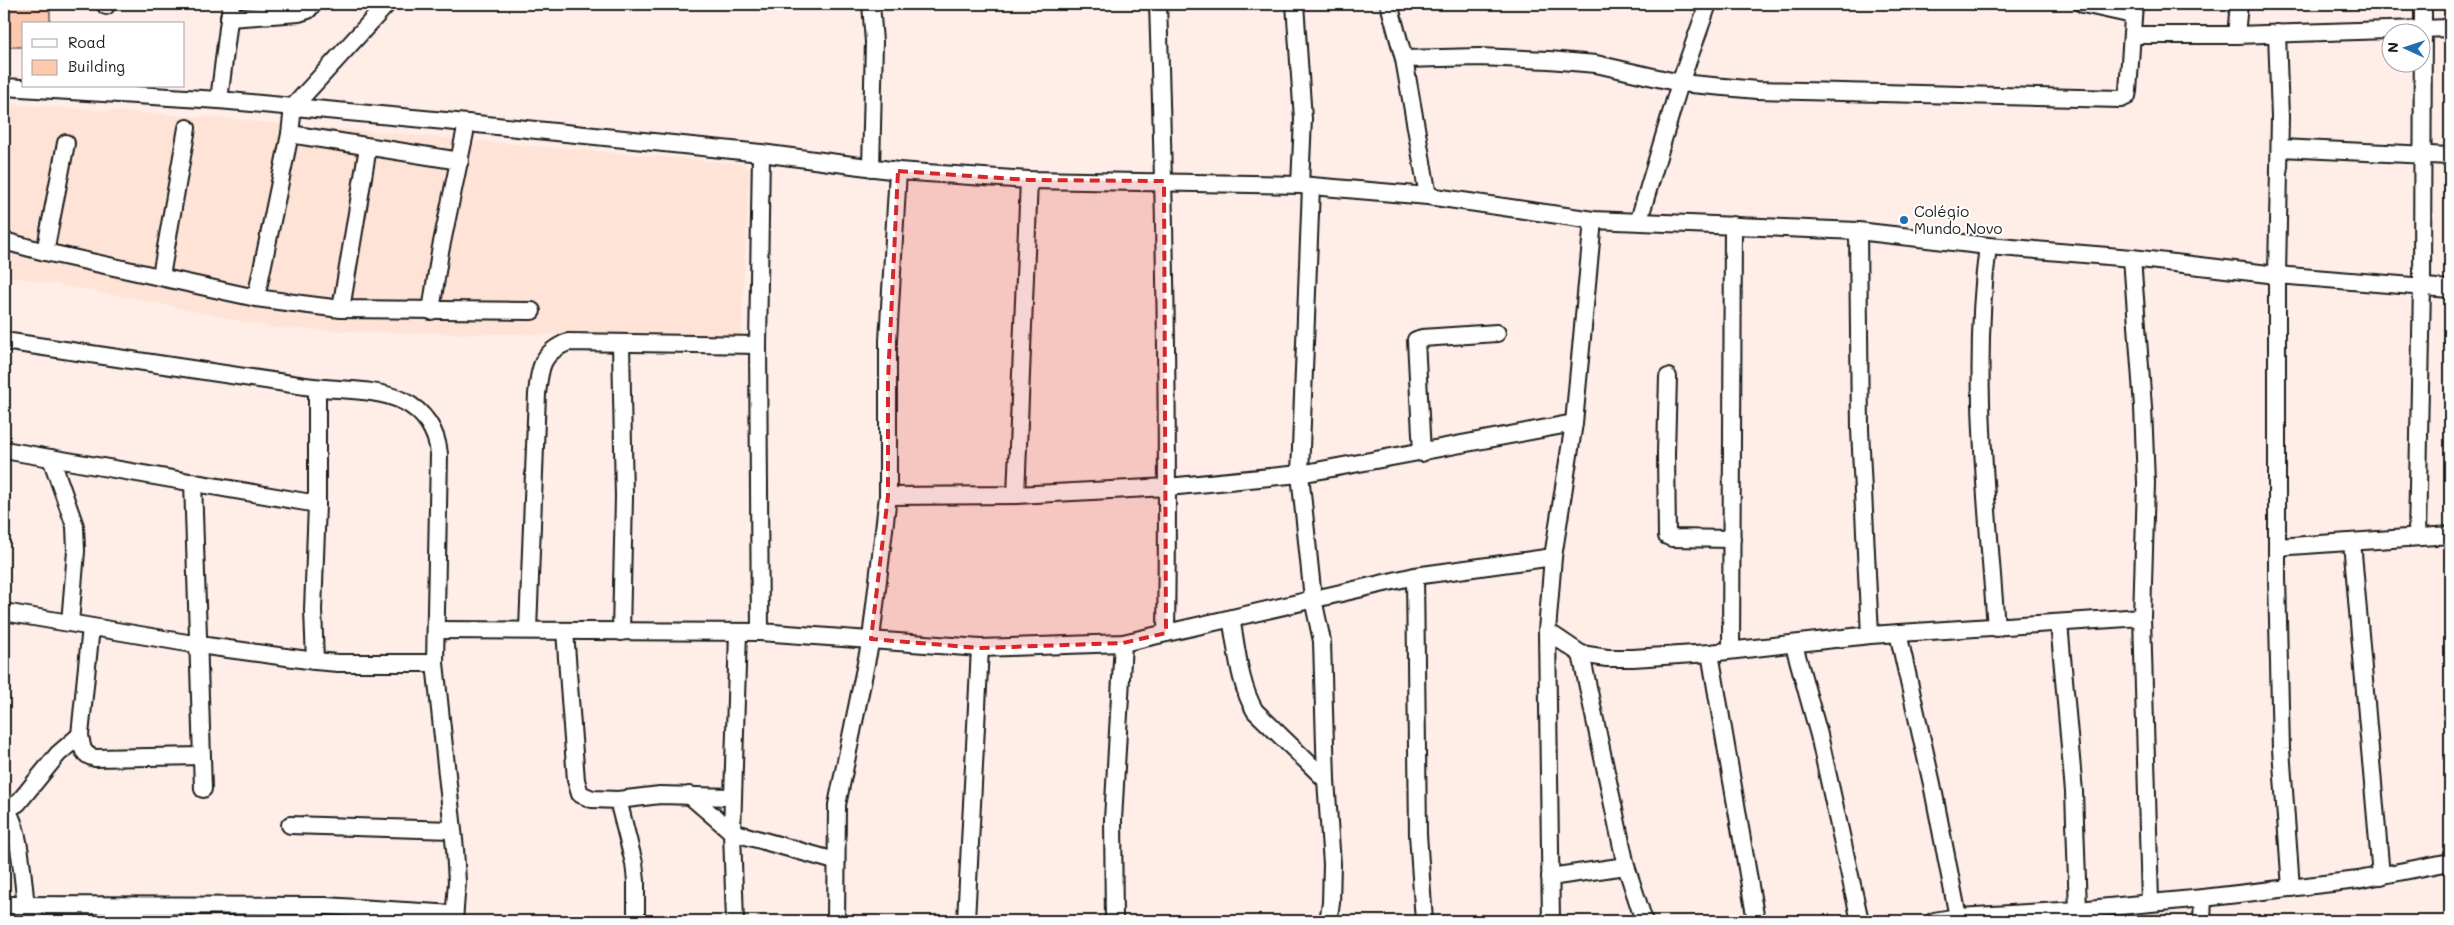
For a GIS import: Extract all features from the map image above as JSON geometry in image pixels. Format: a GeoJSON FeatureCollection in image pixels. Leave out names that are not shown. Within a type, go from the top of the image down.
{"type":"FeatureCollection","features":[{"type":"Feature","properties":{"kind":"street"},"geometry":{"type":"LineString","coordinates":[[219,100],[230,11],[299,13],[308,10],[313,4]]}},
{"type":"Feature","properties":{"kind":"street"},"geometry":{"type":"LineString","coordinates":[[256,298],[290,134],[293,107],[387,4]]}},
{"type":"Feature","properties":{"kind":"street"},"geometry":{"type":"LineString","coordinates":[[872,4],[874,42],[872,168]]}},
{"type":"Feature","properties":{"kind":"street"},"geometry":{"type":"LineString","coordinates":[[1158,4],[1164,181],[1168,488],[1166,633]]}},
{"type":"Feature","properties":{"kind":"street"},"geometry":{"type":"LineString","coordinates":[[1295,4],[1306,186],[1300,474],[1313,599],[1322,641],[1326,780],[1332,864],[1332,903],[1328,921]]}},
{"type":"Feature","properties":{"kind":"street"},"geometry":{"type":"LineString","coordinates":[[1389,4],[1404,59],[1428,196]]}},
{"type":"Feature","properties":{"kind":"street"},"geometry":{"type":"LineString","coordinates":[[1640,220],[1680,83],[1708,4]]}},
{"type":"Feature","properties":{"kind":"street"},"geometry":{"type":"LineString","coordinates":[[1404,59],[1479,57],[1549,60],[1596,64],[1680,83],[1795,92],[2121,99],[2128,94],[2133,9],[2083,4]]}},
{"type":"Feature","properties":{"kind":"street"},"geometry":{"type":"LineString","coordinates":[[2236,35],[2239,4]]}},
{"type":"Feature","properties":{"kind":"street"},"geometry":{"type":"LineString","coordinates":[[2423,4],[2424,22]]}},
{"type":"Feature","properties":{"kind":"street"},"geometry":{"type":"LineString","coordinates":[[2432,29],[2450,28]]}},
{"type":"Feature","properties":{"kind":"street"},"geometry":{"type":"LineString","coordinates":[[2132,35],[2236,35],[2382,31]]}},
{"type":"Feature","properties":{"kind":"street"},"geometry":{"type":"LineString","coordinates":[[2277,33],[2280,148],[2277,275],[2277,547],[2281,750],[2291,888]]}},
{"type":"Feature","properties":{"kind":"street"},"geometry":{"type":"LineString","coordinates":[[2416,537],[2422,288],[2423,72]]}},
{"type":"Feature","properties":{"kind":"street"},"geometry":{"type":"LineString","coordinates":[[4,87],[219,100],[467,123],[762,153],[898,171],[1029,180],[1164,181],[1306,186],[1428,196],[1593,220],[1640,220],[1858,231],[1988,246],[2132,258],[2277,275],[2450,289]]}},
{"type":"Feature","properties":{"kind":"street"},"geometry":{"type":"LineString","coordinates":[[431,311],[440,252],[467,123]]}},
{"type":"Feature","properties":{"kind":"street"},"geometry":{"type":"LineString","coordinates":[[161,276],[188,128]]}},
{"type":"Feature","properties":{"kind":"street"},"geometry":{"type":"LineString","coordinates":[[290,134],[460,161]]}},
{"type":"Feature","properties":{"kind":"street"},"geometry":{"type":"LineString","coordinates":[[45,252],[66,143]]}},
{"type":"Feature","properties":{"kind":"street"},"geometry":{"type":"LineString","coordinates":[[341,309],[368,146]]}},
{"type":"Feature","properties":{"kind":"street"},"geometry":{"type":"LineString","coordinates":[[2280,148],[2450,156]]}},
{"type":"Feature","properties":{"kind":"street"},"geometry":{"type":"LineString","coordinates":[[760,632],[758,345],[762,153]]}},
{"type":"Feature","properties":{"kind":"street"},"geometry":{"type":"LineString","coordinates":[[836,921],[835,861],[837,805],[871,639],[888,496],[888,342],[898,171]]}},
{"type":"Feature","properties":{"kind":"street"},"geometry":{"type":"LineString","coordinates":[[1016,495],[1029,180]]}},
{"type":"Feature","properties":{"kind":"street"},"geometry":{"type":"LineString","coordinates":[[1551,921],[1547,631],[1553,557],[1574,423],[1593,220]]}},
{"type":"Feature","properties":{"kind":"street"},"geometry":{"type":"LineString","coordinates":[[1731,650],[1733,225]]}},
{"type":"Feature","properties":{"kind":"street"},"geometry":{"type":"LineString","coordinates":[[1858,231],[1860,429],[1870,635]]}},
{"type":"Feature","properties":{"kind":"street"},"geometry":{"type":"LineString","coordinates":[[4,240],[45,252],[256,298],[341,309],[532,311]]}},
{"type":"Feature","properties":{"kind":"street"},"geometry":{"type":"LineString","coordinates":[[1988,246],[1982,288],[1979,404],[1996,628]]}},
{"type":"Feature","properties":{"kind":"street"},"geometry":{"type":"LineString","coordinates":[[2132,258],[2143,407],[2146,483],[2142,617],[2150,902]]}},
{"type":"Feature","properties":{"kind":"street"},"geometry":{"type":"LineString","coordinates":[[1422,453],[1416,340],[1497,333]]}},
{"type":"Feature","properties":{"kind":"street"},"geometry":{"type":"LineString","coordinates":[[4,341],[317,388],[385,394],[402,400],[418,410],[438,440],[435,663],[457,882],[454,917],[325,906],[4,905]]}},
{"type":"Feature","properties":{"kind":"street"},"geometry":{"type":"LineString","coordinates":[[528,630],[537,394],[540,368],[548,355],[557,346],[568,342],[758,345]]}},
{"type":"Feature","properties":{"kind":"street"},"geometry":{"type":"LineString","coordinates":[[621,343],[624,507],[621,632]]}},
{"type":"Feature","properties":{"kind":"street"},"geometry":{"type":"LineString","coordinates":[[1668,377],[1666,453],[1667,536],[1672,538],[1732,539]]}},
{"type":"Feature","properties":{"kind":"street"},"geometry":{"type":"LineString","coordinates":[[314,661],[313,610],[317,504],[317,388]]}},
{"type":"Feature","properties":{"kind":"street"},"geometry":{"type":"LineString","coordinates":[[888,496],[1016,495],[1168,488],[1300,474],[1422,453],[1574,423]]}},
{"type":"Feature","properties":{"kind":"street"},"geometry":{"type":"LineString","coordinates":[[4,450],[317,504]]}},
{"type":"Feature","properties":{"kind":"street"},"geometry":{"type":"LineString","coordinates":[[51,458],[70,508],[74,526],[76,551],[70,623]]}},
{"type":"Feature","properties":{"kind":"street"},"geometry":{"type":"LineString","coordinates":[[193,482],[193,538],[199,645],[203,789]]}},
{"type":"Feature","properties":{"kind":"street"},"geometry":{"type":"LineString","coordinates":[[2277,547],[2450,535]]}},
{"type":"Feature","properties":{"kind":"street"},"geometry":{"type":"LineString","coordinates":[[2352,542],[2381,876]]}},
{"type":"Feature","properties":{"kind":"street"},"geometry":{"type":"LineString","coordinates":[[436,630],[760,632],[980,648],[1123,643],[1415,576],[1553,557]]}},
{"type":"Feature","properties":{"kind":"street"},"geometry":{"type":"LineString","coordinates":[[1415,576],[1418,834],[1424,921]]}},
{"type":"Feature","properties":{"kind":"street"},"geometry":{"type":"LineString","coordinates":[[4,612],[199,645],[314,661],[366,664],[435,663]]}},
{"type":"Feature","properties":{"kind":"street"},"geometry":{"type":"LineString","coordinates":[[1547,631],[1581,654],[1607,658],[1710,653],[1870,635],[2142,617]]}},
{"type":"Feature","properties":{"kind":"street"},"geometry":{"type":"LineString","coordinates":[[1231,618],[1244,684],[1254,711],[1326,780]]}},
{"type":"Feature","properties":{"kind":"street"},"geometry":{"type":"LineString","coordinates":[[2059,623],[2074,792],[2078,910]]}},
{"type":"Feature","properties":{"kind":"street"},"geometry":{"type":"LineString","coordinates":[[91,627],[80,735],[82,750],[88,756],[95,758],[202,756]]}},
{"type":"Feature","properties":{"kind":"street"},"geometry":{"type":"LineString","coordinates":[[564,631],[576,780],[580,794],[592,798],[618,800],[660,795],[732,797]]}},
{"type":"Feature","properties":{"kind":"street"},"geometry":{"type":"LineString","coordinates":[[735,921],[732,797],[738,632]]}},
{"type":"Feature","properties":{"kind":"street"},"geometry":{"type":"LineString","coordinates":[[1898,634],[1932,784],[1958,917]]}},
{"type":"Feature","properties":{"kind":"street"},"geometry":{"type":"LineString","coordinates":[[1114,921],[1113,820],[1123,643]]}},
{"type":"Feature","properties":{"kind":"street"},"geometry":{"type":"LineString","coordinates":[[1794,644],[1819,735],[1860,921]]}},
{"type":"Feature","properties":{"kind":"street"},"geometry":{"type":"LineString","coordinates":[[966,921],[980,648]]}},
{"type":"Feature","properties":{"kind":"street"},"geometry":{"type":"LineString","coordinates":[[1710,653],[1756,921]]}},
{"type":"Feature","properties":{"kind":"street"},"geometry":{"type":"LineString","coordinates":[[1581,654],[1626,866],[1644,921]]}},
{"type":"Feature","properties":{"kind":"street"},"geometry":{"type":"LineString","coordinates":[[26,905],[16,829],[5,809],[18,803],[58,754],[80,735]]}},
{"type":"Feature","properties":{"kind":"street"},"geometry":{"type":"LineString","coordinates":[[689,795],[732,832],[835,861]]}},
{"type":"Feature","properties":{"kind":"street"},"geometry":{"type":"LineString","coordinates":[[618,800],[634,863],[636,921]]}},
{"type":"Feature","properties":{"kind":"street"},"geometry":{"type":"LineString","coordinates":[[290,826],[452,830]]}},
{"type":"Feature","properties":{"kind":"street"},"geometry":{"type":"LineString","coordinates":[[1934,921],[1958,917],[2078,910],[2291,888],[2381,876],[2450,862]]}},
{"type":"Feature","properties":{"kind":"street"},"geometry":{"type":"LineString","coordinates":[[1550,877],[1626,866]]}},
{"type":"Feature","properties":{"kind":"street"},"geometry":{"type":"LineString","coordinates":[[2202,921],[2203,898]]}},
{"type":"Feature","properties":{"kind":"highlighted area"},"geometry":{"type":"Polygon","coordinates":[[[898,171],[1029,180],[1164,181],[1166,633],[1123,643],[980,648],[871,639],[888,496],[888,380],[898,171]]]}},
{"type":"Feature","properties":{"kind":"shaded area"},"geometry":{"type":"Polygon","coordinates":[[[4,104],[215,118],[741,164],[749,169],[741,336],[402,333],[274,328],[133,298],[4,275],[4,104]]]}},
{"type":"Feature","properties":{"kind":"building"},"geometry":{"type":"Polygon","coordinates":[[[5,4],[50,4],[50,22],[22,22],[22,47],[5,47],[5,4]]]}},
{"type":"Feature","properties":{"kind":"place","name":"Colégio Mundo Novo"},"geometry":{"type":"Point","coordinates":[1904,220]}}]}
